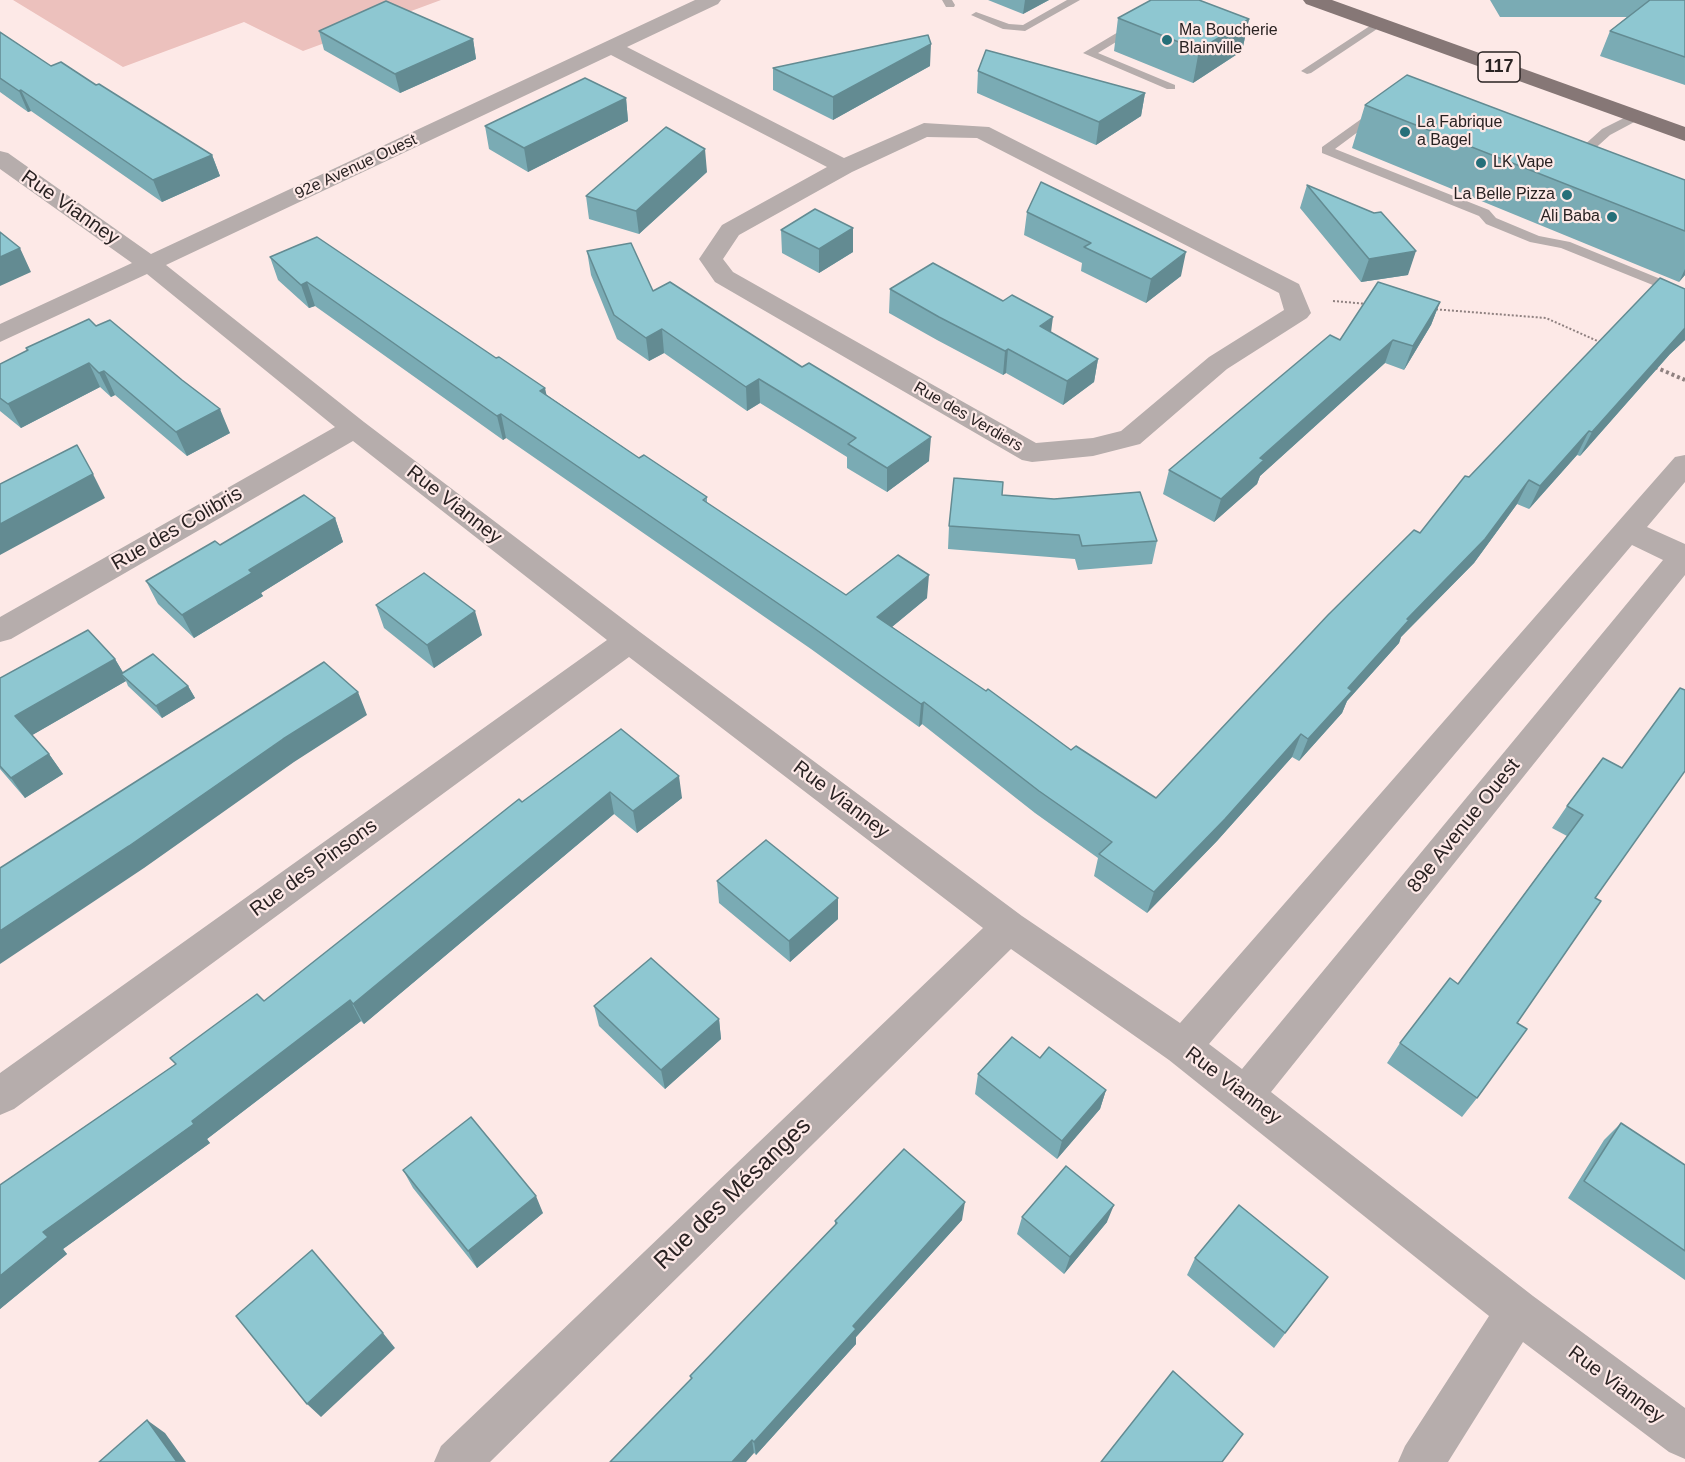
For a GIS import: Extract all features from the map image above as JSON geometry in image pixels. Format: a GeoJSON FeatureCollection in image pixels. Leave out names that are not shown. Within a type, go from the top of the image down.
{"type":"FeatureCollection","features":[{"type":"Feature","properties":{"kind":"main road","name":"117"},"geometry":{"type":"LineString","coordinates":[[1313,0],[1685,134]]}},
{"type":"Feature","properties":{"kind":"street","name":"92e Avenue Ouest"},"geometry":{"type":"LineString","coordinates":[[0,334],[711,0]]}},
{"type":"Feature","properties":{"kind":"street"},"geometry":{"type":"LineString","coordinates":[[611,47],[844,166]]}},
{"type":"Feature","properties":{"kind":"street","name":"Rue des Verdiers"},"geometry":{"type":"LineString","coordinates":[[924,130],[981,132],[1290,289],[1298,313],[1218,363],[1130,438],[1094,447],[1032,453],[724,277],[711,259],[730,230],[844,166],[924,130]]}},
{"type":"Feature","properties":{"kind":"street","name":"Rue Vianney"},"geometry":{"type":"LineString","coordinates":[[0,158],[149,264],[354,428],[629,640],[1009,927],[1183,1047],[1518,1311],[1685,1436]]}},
{"type":"Feature","properties":{"kind":"street","name":"Rue des Colibris"},"geometry":{"type":"LineString","coordinates":[[0,631],[354,428]]}},
{"type":"Feature","properties":{"kind":"street"},"geometry":{"type":"LineString","coordinates":[[1183,1047],[1685,464]]}},
{"type":"Feature","properties":{"kind":"street","name":"89e Avenue Ouest"},"geometry":{"type":"LineString","coordinates":[[1245,1095],[1684,556],[1627,530]]}},
{"type":"Feature","properties":{"kind":"street","name":"Rue des Pinsons"},"geometry":{"type":"LineString","coordinates":[[0,1096],[629,640]]}},
{"type":"Feature","properties":{"kind":"street","name":"Rue des Mésanges"},"geometry":{"type":"LineString","coordinates":[[457,1462],[1009,927]]}},
{"type":"Feature","properties":{"kind":"street"},"geometry":{"type":"LineString","coordinates":[[1421,1462],[1518,1311]]}},
{"type":"Feature","properties":{"kind":"lane"},"geometry":{"type":"LineString","coordinates":[[976,15],[1007,27],[1025,28],[1075,0]]}},
{"type":"Feature","properties":{"kind":"lane"},"geometry":{"type":"LineString","coordinates":[[1171,87],[1089,53],[1180,0]]}},
{"type":"Feature","properties":{"kind":"lane"},"geometry":{"type":"LineString","coordinates":[[1306,71],[1379,24]]}},
{"type":"Feature","properties":{"kind":"lane"},"geometry":{"type":"LineString","coordinates":[[1391,102],[1326,150],[1484,213],[1491,221],[1535,239],[1565,245],[1685,294]]}},
{"type":"Feature","properties":{"kind":"lane"},"geometry":{"type":"LineString","coordinates":[[1574,161],[1606,132],[1636,116]]}},
{"type":"Feature","properties":{"kind":"path"},"geometry":{"type":"LineString","coordinates":[[1332,301],[1368,304]]}},
{"type":"Feature","properties":{"kind":"path"},"geometry":{"type":"LineString","coordinates":[[1427,309],[1546,318],[1610,347]]}},
{"type":"Feature","properties":{"kind":"path"},"geometry":{"type":"LineString","coordinates":[[1653,366],[1685,380]]}},
{"type":"Feature","properties":{"kind":"shaded area"},"geometry":{"type":"Polygon","coordinates":[[[13,0],[441,0],[303,51],[244,22],[123,67],[13,0]]]}},
{"type":"Feature","properties":{"kind":"building"},"geometry":{"type":"Polygon","coordinates":[[[1151,0],[1199,0],[1249,19],[1199,50],[1118,18],[1151,0]]]}},
{"type":"Feature","properties":{"kind":"building"},"geometry":{"type":"Polygon","coordinates":[[[1650,0],[1685,0],[1685,57],[1610,31],[1650,0]]]}},
{"type":"Feature","properties":{"kind":"building"},"geometry":{"type":"Polygon","coordinates":[[[386,1],[473,39],[395,74],[319,31],[386,1]]]}},
{"type":"Feature","properties":{"kind":"building"},"geometry":{"type":"Polygon","coordinates":[[[0,32],[51,66],[61,62],[96,85],[99,84],[212,155],[153,180],[0,78],[0,32]]]}},
{"type":"Feature","properties":{"kind":"building"},"geometry":{"type":"Polygon","coordinates":[[[928,35],[931,44],[833,97],[773,68],[928,35]]]}},
{"type":"Feature","properties":{"kind":"building"},"geometry":{"type":"Polygon","coordinates":[[[986,50],[1145,93],[1099,122],[978,71],[986,50]]]}},
{"type":"Feature","properties":{"kind":"building"},"geometry":{"type":"Polygon","coordinates":[[[1407,75],[1685,180],[1685,231],[1365,105],[1407,75]]]}},
{"type":"Feature","properties":{"kind":"building"},"geometry":{"type":"Polygon","coordinates":[[[585,78],[626,98],[524,148],[485,126],[585,78]]]}},
{"type":"Feature","properties":{"kind":"building"},"geometry":{"type":"Polygon","coordinates":[[[666,127],[705,149],[636,211],[586,196],[666,127]]]}},
{"type":"Feature","properties":{"kind":"building"},"geometry":{"type":"Polygon","coordinates":[[[1041,182],[1186,252],[1151,279],[1084,247],[1091,243],[1027,212],[1041,182]]]}},
{"type":"Feature","properties":{"kind":"building"},"geometry":{"type":"Polygon","coordinates":[[[1307,185],[1374,213],[1381,212],[1416,251],[1369,259],[1307,185]]]}},
{"type":"Feature","properties":{"kind":"building"},"geometry":{"type":"Polygon","coordinates":[[[815,209],[853,228],[819,249],[781,230],[815,209]]]}},
{"type":"Feature","properties":{"kind":"building"},"geometry":{"type":"Polygon","coordinates":[[[0,232],[20,248],[0,257],[0,232]]]}},
{"type":"Feature","properties":{"kind":"building"},"geometry":{"type":"Polygon","coordinates":[[[317,237],[496,358],[499,357],[545,388],[540,391],[639,458],[644,455],[707,497],[703,500],[846,595],[898,555],[929,575],[877,617],[986,691],[988,689],[1071,750],[1076,746],[1156,798],[1328,615],[1414,530],[1420,533],[1465,476],[1469,477],[1660,278],[1685,289],[1685,328],[1540,486],[1529,480],[1485,539],[1407,619],[1409,620],[1348,688],[1352,691],[1308,739],[1301,734],[1225,819],[1154,892],[1099,854],[1112,842],[1039,791],[924,702],[921,704],[501,414],[497,416],[307,282],[301,285],[270,257],[317,237]]]}},
{"type":"Feature","properties":{"kind":"building"},"geometry":{"type":"Polygon","coordinates":[[[631,243],[653,291],[670,282],[802,367],[809,363],[931,437],[887,468],[848,444],[856,438],[759,379],[746,387],[662,329],[646,338],[614,315],[587,251],[631,243]]]}},
{"type":"Feature","properties":{"kind":"building"},"geometry":{"type":"Polygon","coordinates":[[[933,263],[1003,301],[1012,295],[1053,317],[1040,326],[1098,359],[1067,381],[1008,349],[1005,351],[939,317],[890,289],[933,263]]]}},
{"type":"Feature","properties":{"kind":"building"},"geometry":{"type":"Polygon","coordinates":[[[1378,282],[1440,302],[1413,346],[1393,340],[1260,458],[1264,460],[1221,499],[1169,470],[1330,335],[1340,340],[1378,282]]]}},
{"type":"Feature","properties":{"kind":"building"},"geometry":{"type":"Polygon","coordinates":[[[89,319],[96,326],[110,320],[220,409],[176,432],[104,371],[99,373],[89,363],[8,404],[0,398],[0,364],[28,350],[26,348],[89,319]]]}},
{"type":"Feature","properties":{"kind":"building"},"geometry":{"type":"Polygon","coordinates":[[[77,445],[93,474],[0,524],[0,484],[77,445]]]}},
{"type":"Feature","properties":{"kind":"building"},"geometry":{"type":"Polygon","coordinates":[[[954,478],[1003,482],[1002,495],[1054,499],[1140,492],[1157,541],[1082,546],[1079,535],[949,526],[954,478]]]}},
{"type":"Feature","properties":{"kind":"building"},"geometry":{"type":"Polygon","coordinates":[[[304,495],[335,518],[249,570],[252,573],[182,615],[146,581],[215,541],[220,545],[304,495]]]}},
{"type":"Feature","properties":{"kind":"building"},"geometry":{"type":"Polygon","coordinates":[[[424,573],[475,611],[427,645],[376,605],[424,573]]]}},
{"type":"Feature","properties":{"kind":"building"},"geometry":{"type":"Polygon","coordinates":[[[88,630],[115,659],[15,716],[49,754],[11,778],[0,766],[0,678],[88,630]]]}},
{"type":"Feature","properties":{"kind":"building"},"geometry":{"type":"Polygon","coordinates":[[[153,654],[188,686],[156,706],[121,674],[153,654]]]}},
{"type":"Feature","properties":{"kind":"building"},"geometry":{"type":"Polygon","coordinates":[[[324,662],[358,692],[283,739],[129,846],[0,931],[0,868],[324,662]]]}},
{"type":"Feature","properties":{"kind":"building"},"geometry":{"type":"Polygon","coordinates":[[[1680,688],[1685,690],[1685,771],[1595,898],[1601,901],[1517,1023],[1527,1029],[1477,1098],[1400,1043],[1450,978],[1458,984],[1583,815],[1567,806],[1603,758],[1622,768],[1680,688]]]}},
{"type":"Feature","properties":{"kind":"building"},"geometry":{"type":"Polygon","coordinates":[[[621,729],[679,776],[633,811],[610,792],[353,1004],[350,1000],[192,1121],[194,1124],[43,1232],[48,1237],[0,1276],[0,1185],[176,1064],[170,1058],[257,994],[264,1001],[519,799],[522,802],[621,729]]]}},
{"type":"Feature","properties":{"kind":"building"},"geometry":{"type":"Polygon","coordinates":[[[766,840],[838,898],[789,941],[717,881],[766,840]]]}},
{"type":"Feature","properties":{"kind":"building"},"geometry":{"type":"Polygon","coordinates":[[[651,958],[719,1019],[661,1070],[594,1006],[651,958]]]}},
{"type":"Feature","properties":{"kind":"building"},"geometry":{"type":"Polygon","coordinates":[[[1012,1037],[1040,1058],[1049,1047],[1106,1090],[1062,1141],[978,1074],[1012,1037]]]}},
{"type":"Feature","properties":{"kind":"building"},"geometry":{"type":"Polygon","coordinates":[[[471,1117],[536,1196],[468,1251],[403,1170],[471,1117]]]}},
{"type":"Feature","properties":{"kind":"building"},"geometry":{"type":"Polygon","coordinates":[[[1621,1123],[1685,1165],[1685,1251],[1584,1181],[1621,1123]]]}},
{"type":"Feature","properties":{"kind":"building"},"geometry":{"type":"Polygon","coordinates":[[[904,1149],[965,1202],[853,1326],[856,1329],[754,1442],[752,1440],[732,1462],[610,1462],[692,1378],[690,1376],[837,1223],[835,1221],[904,1149]]]}},
{"type":"Feature","properties":{"kind":"building"},"geometry":{"type":"Polygon","coordinates":[[[1066,1166],[1114,1205],[1070,1257],[1022,1217],[1066,1166]]]}},
{"type":"Feature","properties":{"kind":"building"},"geometry":{"type":"Polygon","coordinates":[[[1239,1205],[1328,1277],[1285,1333],[1195,1258],[1239,1205]]]}},
{"type":"Feature","properties":{"kind":"building"},"geometry":{"type":"Polygon","coordinates":[[[312,1250],[383,1333],[307,1404],[236,1316],[312,1250]]]}},
{"type":"Feature","properties":{"kind":"building"},"geometry":{"type":"Polygon","coordinates":[[[1173,1371],[1243,1434],[1222,1462],[1101,1462],[1173,1371]]]}},
{"type":"Feature","properties":{"kind":"building"},"geometry":{"type":"Polygon","coordinates":[[[147,1420],[177,1462],[99,1462],[147,1420]]]}},
{"type":"Feature","properties":{"kind":"place","name":"Ma Boucherie Blainville"},"geometry":{"type":"Point","coordinates":[1167,40]}},
{"type":"Feature","properties":{"kind":"place","name":"La Fabrique a Bagel"},"geometry":{"type":"Point","coordinates":[1405,132]}},
{"type":"Feature","properties":{"kind":"place","name":"LK Vape"},"geometry":{"type":"Point","coordinates":[1481,163]}},
{"type":"Feature","properties":{"kind":"place","name":"La Belle Pizza"},"geometry":{"type":"Point","coordinates":[1567,195]}},
{"type":"Feature","properties":{"kind":"place","name":"Ali Baba"},"geometry":{"type":"Point","coordinates":[1612,217]}}]}
